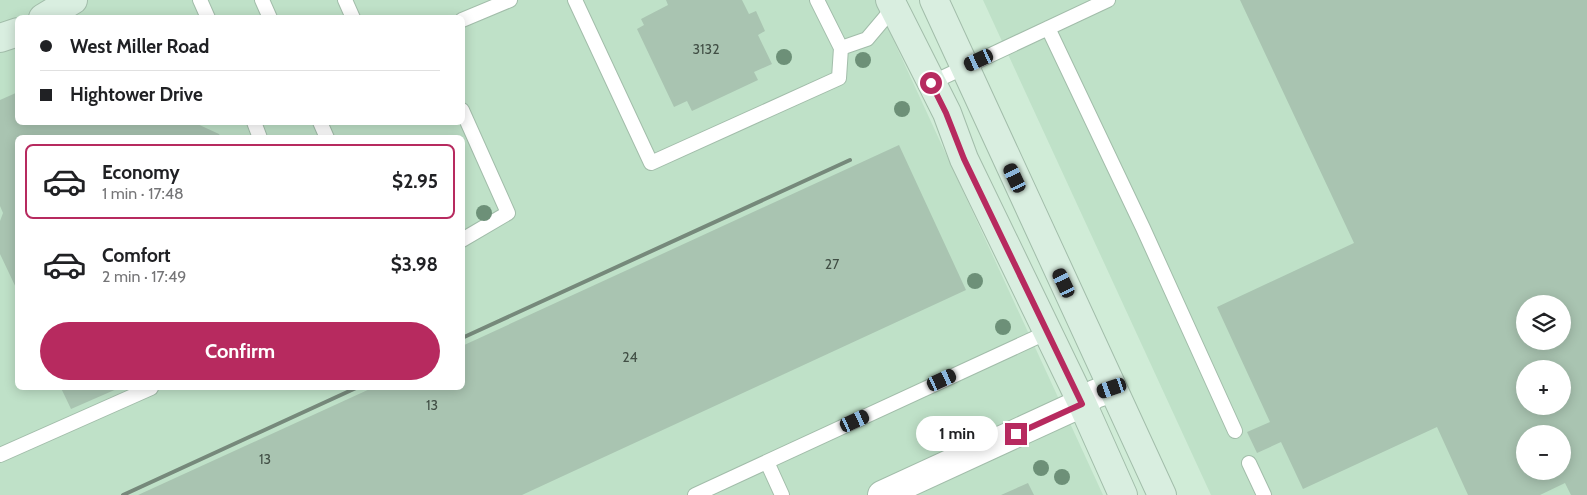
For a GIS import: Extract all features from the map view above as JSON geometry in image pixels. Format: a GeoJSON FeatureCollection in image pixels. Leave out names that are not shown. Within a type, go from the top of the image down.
{"type":"FeatureCollection","features":[{"type":"Feature","properties":{"kind":"main road"},"geometry":{"type":"LineString","coordinates":[[48,15],[73,0]]}},
{"type":"Feature","properties":{"kind":"main road"},"geometry":{"type":"LineString","coordinates":[[934,0],[1162,495]]}},
{"type":"Feature","properties":{"kind":"main road"},"geometry":{"type":"LineString","coordinates":[[892,4],[946,113],[964,159],[1048,332],[1123,495]]}},
{"type":"Feature","properties":{"kind":"main road"},"geometry":{"type":"LineString","coordinates":[[0,38],[15,33]]}},
{"type":"Feature","properties":{"kind":"street"},"geometry":{"type":"LineString","coordinates":[[882,495],[1082,404],[1095,394],[1112,388]]}},
{"type":"Feature","properties":{"kind":"lane"},"geometry":{"type":"LineString","coordinates":[[200,0],[207,15]]}},
{"type":"Feature","properties":{"kind":"lane"},"geometry":{"type":"LineString","coordinates":[[262,0],[269,15]]}},
{"type":"Feature","properties":{"kind":"lane"},"geometry":{"type":"LineString","coordinates":[[345,0],[352,15]]}},
{"type":"Feature","properties":{"kind":"lane"},"geometry":{"type":"LineString","coordinates":[[465,19],[510,0]]}},
{"type":"Feature","properties":{"kind":"lane"},"geometry":{"type":"LineString","coordinates":[[575,0],[651,162],[839,78],[841,48],[818,0]]}},
{"type":"Feature","properties":{"kind":"lane"},"geometry":{"type":"LineString","coordinates":[[931,83],[1108,0]]}},
{"type":"Feature","properties":{"kind":"lane"},"geometry":{"type":"LineString","coordinates":[[841,48],[867,40],[892,4]]}},
{"type":"Feature","properties":{"kind":"lane"},"geometry":{"type":"LineString","coordinates":[[1048,28],[1143,228],[1235,431]]}},
{"type":"Feature","properties":{"kind":"lane"},"geometry":{"type":"LineString","coordinates":[[465,117],[508,213],[465,238]]}},
{"type":"Feature","properties":{"kind":"lane"},"geometry":{"type":"LineString","coordinates":[[695,495],[1048,332]]}},
{"type":"Feature","properties":{"kind":"lane"},"geometry":{"type":"LineString","coordinates":[[0,454],[147,390]]}},
{"type":"Feature","properties":{"kind":"lane"},"geometry":{"type":"LineString","coordinates":[[767,462],[782,495]]}},
{"type":"Feature","properties":{"kind":"lane"},"geometry":{"type":"LineString","coordinates":[[1249,463],[1264,495]]}},
{"type":"Feature","properties":{"kind":"shaded area"},"geometry":{"type":"Polygon","coordinates":[[[0,0],[875,0],[1103,495],[0,495],[0,0]]]}},
{"type":"Feature","properties":{"kind":"shaded area"},"geometry":{"type":"Polygon","coordinates":[[[983,0],[1587,0],[1587,495],[1211,495],[983,0]]]}},
{"type":"Feature","properties":{"kind":"building"},"geometry":{"type":"Polygon","coordinates":[[[666,0],[742,0],[749,14],[756,11],[765,31],[758,35],[772,64],[754,72],[758,80],[692,111],[687,101],[674,107],[637,29],[644,25],[641,19],[668,5],[666,0]]]}},
{"type":"Feature","properties":{"kind":"building"},"geometry":{"type":"Polygon","coordinates":[[[1240,0],[1587,0],[1587,495],[1571,495],[1565,483],[1540,495],[1468,495],[1437,427],[1303,489],[1281,442],[1257,453],[1247,432],[1270,422],[1217,307],[1354,243],[1240,0]]]}},
{"type":"Feature","properties":{"kind":"building"},"geometry":{"type":"Polygon","coordinates":[[[15,93],[15,125],[200,125],[220,135],[15,135],[15,286],[0,254],[0,221],[3,213],[0,206],[0,100],[15,93]]]}},
{"type":"Feature","properties":{"kind":"building"},"geometry":{"type":"Polygon","coordinates":[[[899,145],[966,290],[522,495],[138,495],[368,390],[465,390],[465,345],[899,145]]]}},
{"type":"Feature","properties":{"kind":"building"},"geometry":{"type":"Polygon","coordinates":[[[62,390],[114,390],[71,409],[62,390]]]}},
{"type":"Feature","properties":{"kind":"building"},"geometry":{"type":"Polygon","coordinates":[[[1028,483],[1034,495],[1001,495],[1028,483]]]}},
{"type":"Feature","properties":{"kind":"railway"},"geometry":{"type":"LineString","coordinates":[[465,337],[850,160]]}},
{"type":"Feature","properties":{"kind":"railway"},"geometry":{"type":"LineString","coordinates":[[123,495],[352,390]]}},
{"type":"Feature","properties":{"kind":"route"},"geometry":{"type":"LineString","coordinates":[[931,83],[946,113],[964,159],[1082,404],[1016,434]]}}]}
